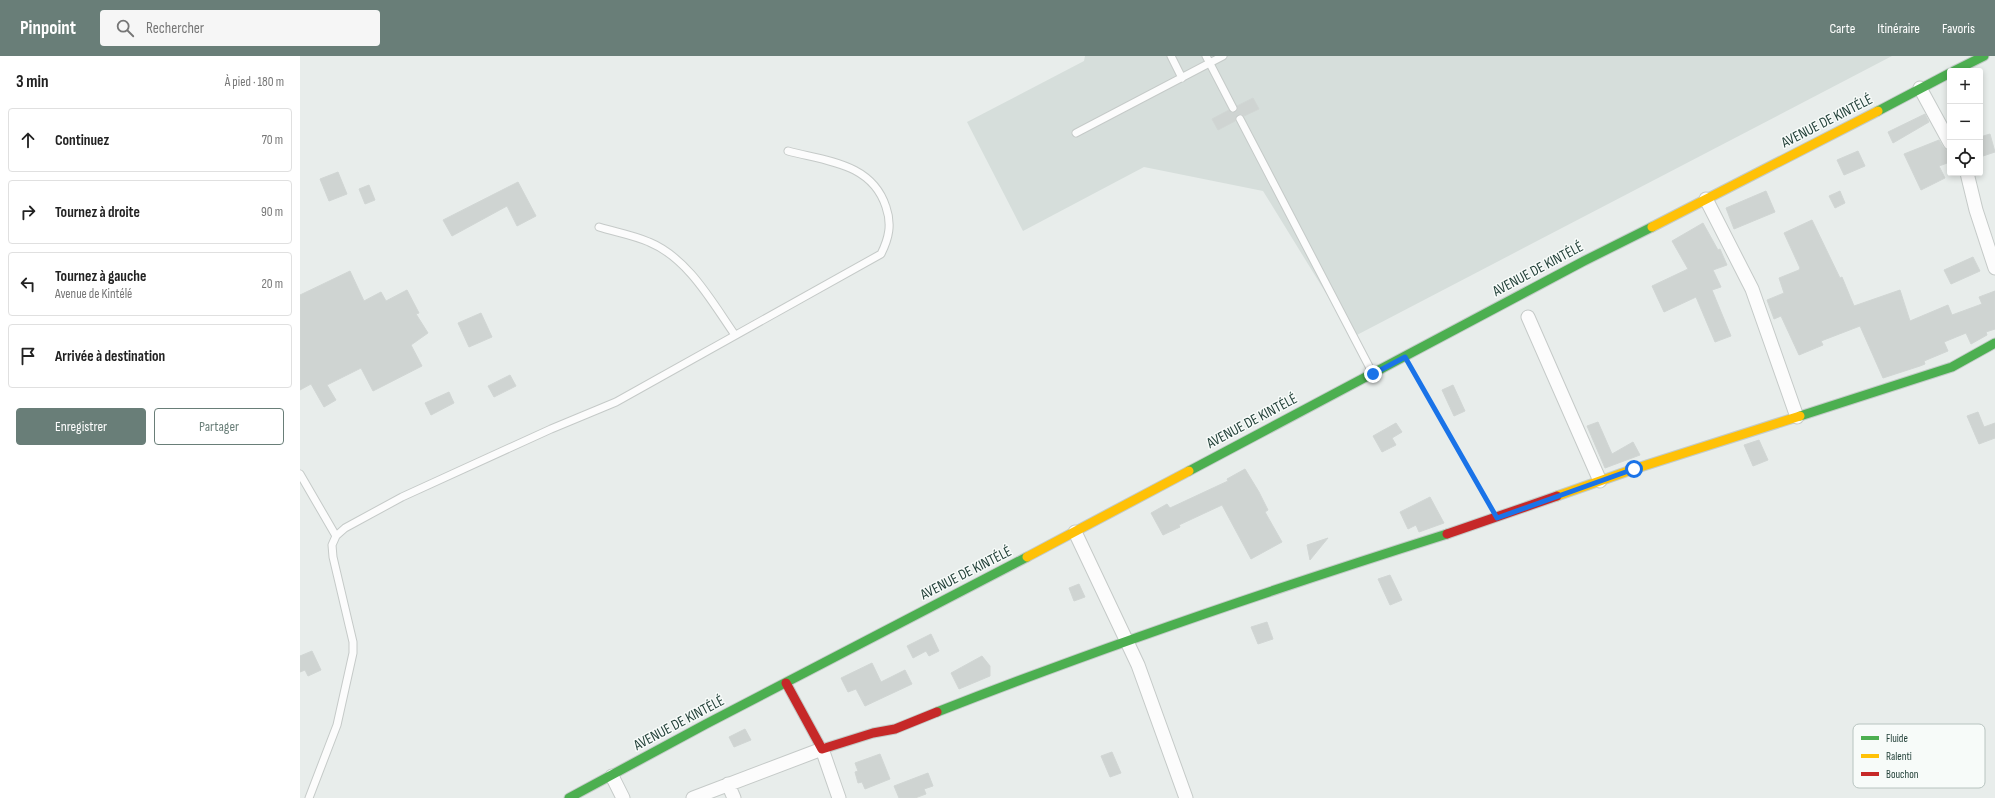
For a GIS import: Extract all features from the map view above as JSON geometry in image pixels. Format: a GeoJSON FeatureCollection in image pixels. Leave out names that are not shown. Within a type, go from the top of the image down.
{"type":"FeatureCollection","features":[{"type":"Feature","properties":{"kind":"main road"},"geometry":{"type":"LineString","coordinates":[[1960,68],[1984,56]]}},
{"type":"Feature","properties":{"kind":"main road","name":"AVENUE DE KINTÉLÉ"},"geometry":{"type":"LineString","coordinates":[[569,798],[786,682],[1075,532],[1504,303],[1947,74]]}},
{"type":"Feature","properties":{"kind":"main road"},"geometry":{"type":"LineString","coordinates":[[786,682],[822,749],[873,733],[895,729],[999,688],[1128,644],[1312,577],[1497,518],[1600,481],[1952,367],[1995,343]]}},
{"type":"Feature","properties":{"kind":"street"},"geometry":{"type":"LineString","coordinates":[[1920,88],[1948,140]]}},
{"type":"Feature","properties":{"kind":"street"},"geometry":{"type":"LineString","coordinates":[[1968,176],[1976,210],[1995,268]]}},
{"type":"Feature","properties":{"kind":"street"},"geometry":{"type":"LineString","coordinates":[[1706,199],[1752,289],[1797,417]]}},
{"type":"Feature","properties":{"kind":"street"},"geometry":{"type":"LineString","coordinates":[[1528,317],[1600,481]]}},
{"type":"Feature","properties":{"kind":"street"},"geometry":{"type":"LineString","coordinates":[[1075,532],[1138,665],[1186,798]]}},
{"type":"Feature","properties":{"kind":"street"},"geometry":{"type":"LineString","coordinates":[[693,798],[822,749],[839,798]]}},
{"type":"Feature","properties":{"kind":"street"},"geometry":{"type":"LineString","coordinates":[[612,776],[623,798]]}},
{"type":"Feature","properties":{"kind":"street"},"geometry":{"type":"LineString","coordinates":[[728,784],[734,798]]}},
{"type":"Feature","properties":{"kind":"lane"},"geometry":{"type":"LineString","coordinates":[[1171,56],[1182,78]]}},
{"type":"Feature","properties":{"kind":"lane"},"geometry":{"type":"LineString","coordinates":[[1206,56],[1234,108]]}},
{"type":"Feature","properties":{"kind":"lane"},"geometry":{"type":"LineString","coordinates":[[1076,133],[1223,56]]}},
{"type":"Feature","properties":{"kind":"lane"},"geometry":{"type":"LineString","coordinates":[[1240,119],[1373,374]]}},
{"type":"Feature","properties":{"kind":"lane"},"geometry":{"type":"LineString","coordinates":[[309,798],[337,725],[353,653],[353,642],[333,557],[332,545],[336,536],[345,528],[402,497],[551,429],[616,402],[881,254],[889,239],[889,217],[884,199],[874,183],[861,173],[844,165],[788,151]]}},
{"type":"Feature","properties":{"kind":"lane"},"geometry":{"type":"LineString","coordinates":[[599,226],[649,242],[664,250],[678,261],[699,284],[735,335]]}},
{"type":"Feature","properties":{"kind":"lane"},"geometry":{"type":"LineString","coordinates":[[300,474],[336,536]]}},
{"type":"Feature","properties":{"kind":"path"},"geometry":{"type":"LineString","coordinates":[[1405,357],[1497,518]]}},
{"type":"Feature","properties":{"kind":"shaded area"},"geometry":{"type":"Polygon","coordinates":[[[1085,56],[1892,56],[1353,337],[1263,191],[1144,167],[1023,231],[967,122],[1084,61],[1085,56]]]}},
{"type":"Feature","properties":{"kind":"building"},"geometry":{"type":"Polygon","coordinates":[[[1253,98],[1259,109],[1244,116],[1241,114],[1237,115],[1235,121],[1218,130],[1212,119],[1229,110],[1232,113],[1236,112],[1237,106],[1253,98]]]}},
{"type":"Feature","properties":{"kind":"building"},"geometry":{"type":"Polygon","coordinates":[[[1925,114],[1929,122],[1893,143],[1888,132],[1925,114]]]}},
{"type":"Feature","properties":{"kind":"building"},"geometry":{"type":"Polygon","coordinates":[[[1990,134],[1995,152],[1983,156],[1983,136],[1990,134]]]}},
{"type":"Feature","properties":{"kind":"building"},"geometry":{"type":"Polygon","coordinates":[[[1939,140],[1947,150],[1947,163],[1939,166],[1945,178],[1921,190],[1904,154],[1939,140]]]}},
{"type":"Feature","properties":{"kind":"building"},"geometry":{"type":"Polygon","coordinates":[[[1858,151],[1865,166],[1844,175],[1837,160],[1858,151]]]}},
{"type":"Feature","properties":{"kind":"building"},"geometry":{"type":"Polygon","coordinates":[[[338,172],[347,194],[329,201],[320,179],[338,172]]]}},
{"type":"Feature","properties":{"kind":"building"},"geometry":{"type":"Polygon","coordinates":[[[518,182],[536,216],[517,226],[507,206],[452,236],[443,220],[518,182]]]}},
{"type":"Feature","properties":{"kind":"building"},"geometry":{"type":"Polygon","coordinates":[[[369,185],[375,200],[365,204],[359,189],[369,185]]]}},
{"type":"Feature","properties":{"kind":"building"},"geometry":{"type":"Polygon","coordinates":[[[1766,191],[1775,212],[1734,229],[1726,208],[1766,191]]]}},
{"type":"Feature","properties":{"kind":"building"},"geometry":{"type":"Polygon","coordinates":[[[1840,191],[1845,203],[1835,208],[1829,196],[1840,191]]]}},
{"type":"Feature","properties":{"kind":"building"},"geometry":{"type":"Polygon","coordinates":[[[1812,220],[1840,278],[1842,277],[1854,306],[1900,290],[1910,321],[1948,305],[1952,315],[1982,304],[1979,297],[1995,291],[1995,329],[1986,332],[1987,335],[1971,344],[1966,333],[1944,342],[1948,351],[1924,361],[1925,364],[1883,378],[1860,326],[1821,341],[1823,345],[1799,355],[1781,316],[1774,319],[1767,300],[1784,293],[1779,278],[1799,270],[1800,268],[1784,233],[1812,220]]]}},
{"type":"Feature","properties":{"kind":"building"},"geometry":{"type":"Polygon","coordinates":[[[1703,223],[1718,250],[1720,249],[1727,265],[1713,270],[1721,287],[1712,290],[1731,336],[1715,342],[1696,297],[1664,312],[1652,286],[1688,269],[1672,241],[1703,223]]]}},
{"type":"Feature","properties":{"kind":"building"},"geometry":{"type":"Polygon","coordinates":[[[1973,257],[1980,271],[1951,284],[1944,270],[1973,257]]]}},
{"type":"Feature","properties":{"kind":"building"},"geometry":{"type":"Polygon","coordinates":[[[350,271],[364,301],[381,292],[386,301],[407,290],[419,313],[416,314],[428,333],[411,345],[422,366],[373,391],[361,368],[327,385],[336,400],[324,407],[311,384],[300,390],[300,295],[350,271]]]}},
{"type":"Feature","properties":{"kind":"building"},"geometry":{"type":"Polygon","coordinates":[[[481,313],[492,337],[469,347],[458,323],[481,313]]]}},
{"type":"Feature","properties":{"kind":"building"},"geometry":{"type":"Polygon","coordinates":[[[510,375],[516,386],[494,397],[488,386],[510,375]]]}},
{"type":"Feature","properties":{"kind":"building"},"geometry":{"type":"Polygon","coordinates":[[[1453,385],[1465,411],[1454,416],[1442,390],[1453,385]]]}},
{"type":"Feature","properties":{"kind":"building"},"geometry":{"type":"Polygon","coordinates":[[[449,392],[454,403],[431,415],[425,403],[449,392]]]}},
{"type":"Feature","properties":{"kind":"building"},"geometry":{"type":"Polygon","coordinates":[[[1978,412],[1984,427],[1995,423],[1995,438],[1979,444],[1967,416],[1978,412]]]}},
{"type":"Feature","properties":{"kind":"building"},"geometry":{"type":"Polygon","coordinates":[[[1598,422],[1612,454],[1633,442],[1640,455],[1605,468],[1587,426],[1598,422]]]}},
{"type":"Feature","properties":{"kind":"building"},"geometry":{"type":"Polygon","coordinates":[[[1396,423],[1402,432],[1392,438],[1396,445],[1382,452],[1373,436],[1396,423]]]}},
{"type":"Feature","properties":{"kind":"building"},"geometry":{"type":"Polygon","coordinates":[[[1759,440],[1768,460],[1753,466],[1744,445],[1759,440]]]}},
{"type":"Feature","properties":{"kind":"building"},"geometry":{"type":"Polygon","coordinates":[[[1245,469],[1259,492],[1268,510],[1265,512],[1282,542],[1251,559],[1222,505],[1179,525],[1180,527],[1163,535],[1151,513],[1167,504],[1170,508],[1228,481],[1227,479],[1245,469]]]}},
{"type":"Feature","properties":{"kind":"building"},"geometry":{"type":"Polygon","coordinates":[[[1430,497],[1444,523],[1419,532],[1416,525],[1408,529],[1400,512],[1430,497]]]}},
{"type":"Feature","properties":{"kind":"building"},"geometry":{"type":"Polygon","coordinates":[[[1328,538],[1310,560],[1307,545],[1328,538]]]}},
{"type":"Feature","properties":{"kind":"building"},"geometry":{"type":"Polygon","coordinates":[[[1390,575],[1402,600],[1390,605],[1378,579],[1390,575]]]}},
{"type":"Feature","properties":{"kind":"building"},"geometry":{"type":"Polygon","coordinates":[[[1079,584],[1085,597],[1074,601],[1069,588],[1079,584]]]}},
{"type":"Feature","properties":{"kind":"building"},"geometry":{"type":"Polygon","coordinates":[[[1267,622],[1273,639],[1258,644],[1251,627],[1267,622]]]}},
{"type":"Feature","properties":{"kind":"building"},"geometry":{"type":"Polygon","coordinates":[[[931,634],[939,651],[929,656],[926,651],[913,658],[907,646],[931,634]]]}},
{"type":"Feature","properties":{"kind":"building"},"geometry":{"type":"Polygon","coordinates":[[[312,651],[321,670],[308,676],[305,670],[300,672],[300,656],[312,651]]]}},
{"type":"Feature","properties":{"kind":"building"},"geometry":{"type":"Polygon","coordinates":[[[982,656],[990,666],[990,676],[959,689],[951,673],[982,656]]]}},
{"type":"Feature","properties":{"kind":"building"},"geometry":{"type":"Polygon","coordinates":[[[872,663],[881,682],[905,670],[912,684],[865,706],[856,689],[848,692],[841,678],[872,663]]]}},
{"type":"Feature","properties":{"kind":"building"},"geometry":{"type":"Polygon","coordinates":[[[745,729],[751,740],[734,747],[729,737],[745,729]]]}},
{"type":"Feature","properties":{"kind":"building"},"geometry":{"type":"Polygon","coordinates":[[[1112,752],[1121,773],[1110,777],[1101,756],[1112,752]]]}},
{"type":"Feature","properties":{"kind":"building"},"geometry":{"type":"Polygon","coordinates":[[[880,754],[890,779],[865,789],[862,782],[858,783],[855,772],[858,771],[855,763],[880,754]]]}},
{"type":"Feature","properties":{"kind":"building"},"geometry":{"type":"Polygon","coordinates":[[[928,773],[933,786],[924,789],[926,794],[915,798],[899,798],[894,786],[928,773]]]}},
{"type":"Feature","properties":{"kind":"traffic: fast"},"geometry":{"type":"LineString","coordinates":[[1960,68],[1984,56]]}},
{"type":"Feature","properties":{"kind":"traffic: fast"},"geometry":{"type":"LineString","coordinates":[[1878,111],[1947,75]]}},
{"type":"Feature","properties":{"kind":"traffic: fast"},"geometry":{"type":"LineString","coordinates":[[1189,471],[1584,261],[1652,227]]}},
{"type":"Feature","properties":{"kind":"traffic: fast"},"geometry":{"type":"LineString","coordinates":[[1800,416],[1952,367],[1995,343]]}},
{"type":"Feature","properties":{"kind":"traffic: fast"},"geometry":{"type":"LineString","coordinates":[[937,712],[1191,618],[1447,534]]}},
{"type":"Feature","properties":{"kind":"traffic: fast"},"geometry":{"type":"LineString","coordinates":[[569,798],[706,724],[1027,557]]}},
{"type":"Feature","properties":{"kind":"traffic: slow"},"geometry":{"type":"LineString","coordinates":[[1652,227],[1878,111]]}},
{"type":"Feature","properties":{"kind":"traffic: slow"},"geometry":{"type":"LineString","coordinates":[[1557,496],[1634,469],[1800,416]]}},
{"type":"Feature","properties":{"kind":"traffic: slow"},"geometry":{"type":"LineString","coordinates":[[1027,557],[1189,471]]}},
{"type":"Feature","properties":{"kind":"traffic: jam"},"geometry":{"type":"LineString","coordinates":[[1447,534],[1557,496]]}},
{"type":"Feature","properties":{"kind":"traffic: jam"},"geometry":{"type":"LineString","coordinates":[[786,683],[822,749],[873,733],[895,729],[937,712]]}},
{"type":"Feature","properties":{"kind":"route"},"geometry":{"type":"LineString","coordinates":[[1373,374],[1405,357],[1497,518],[1634,469]]}}]}
